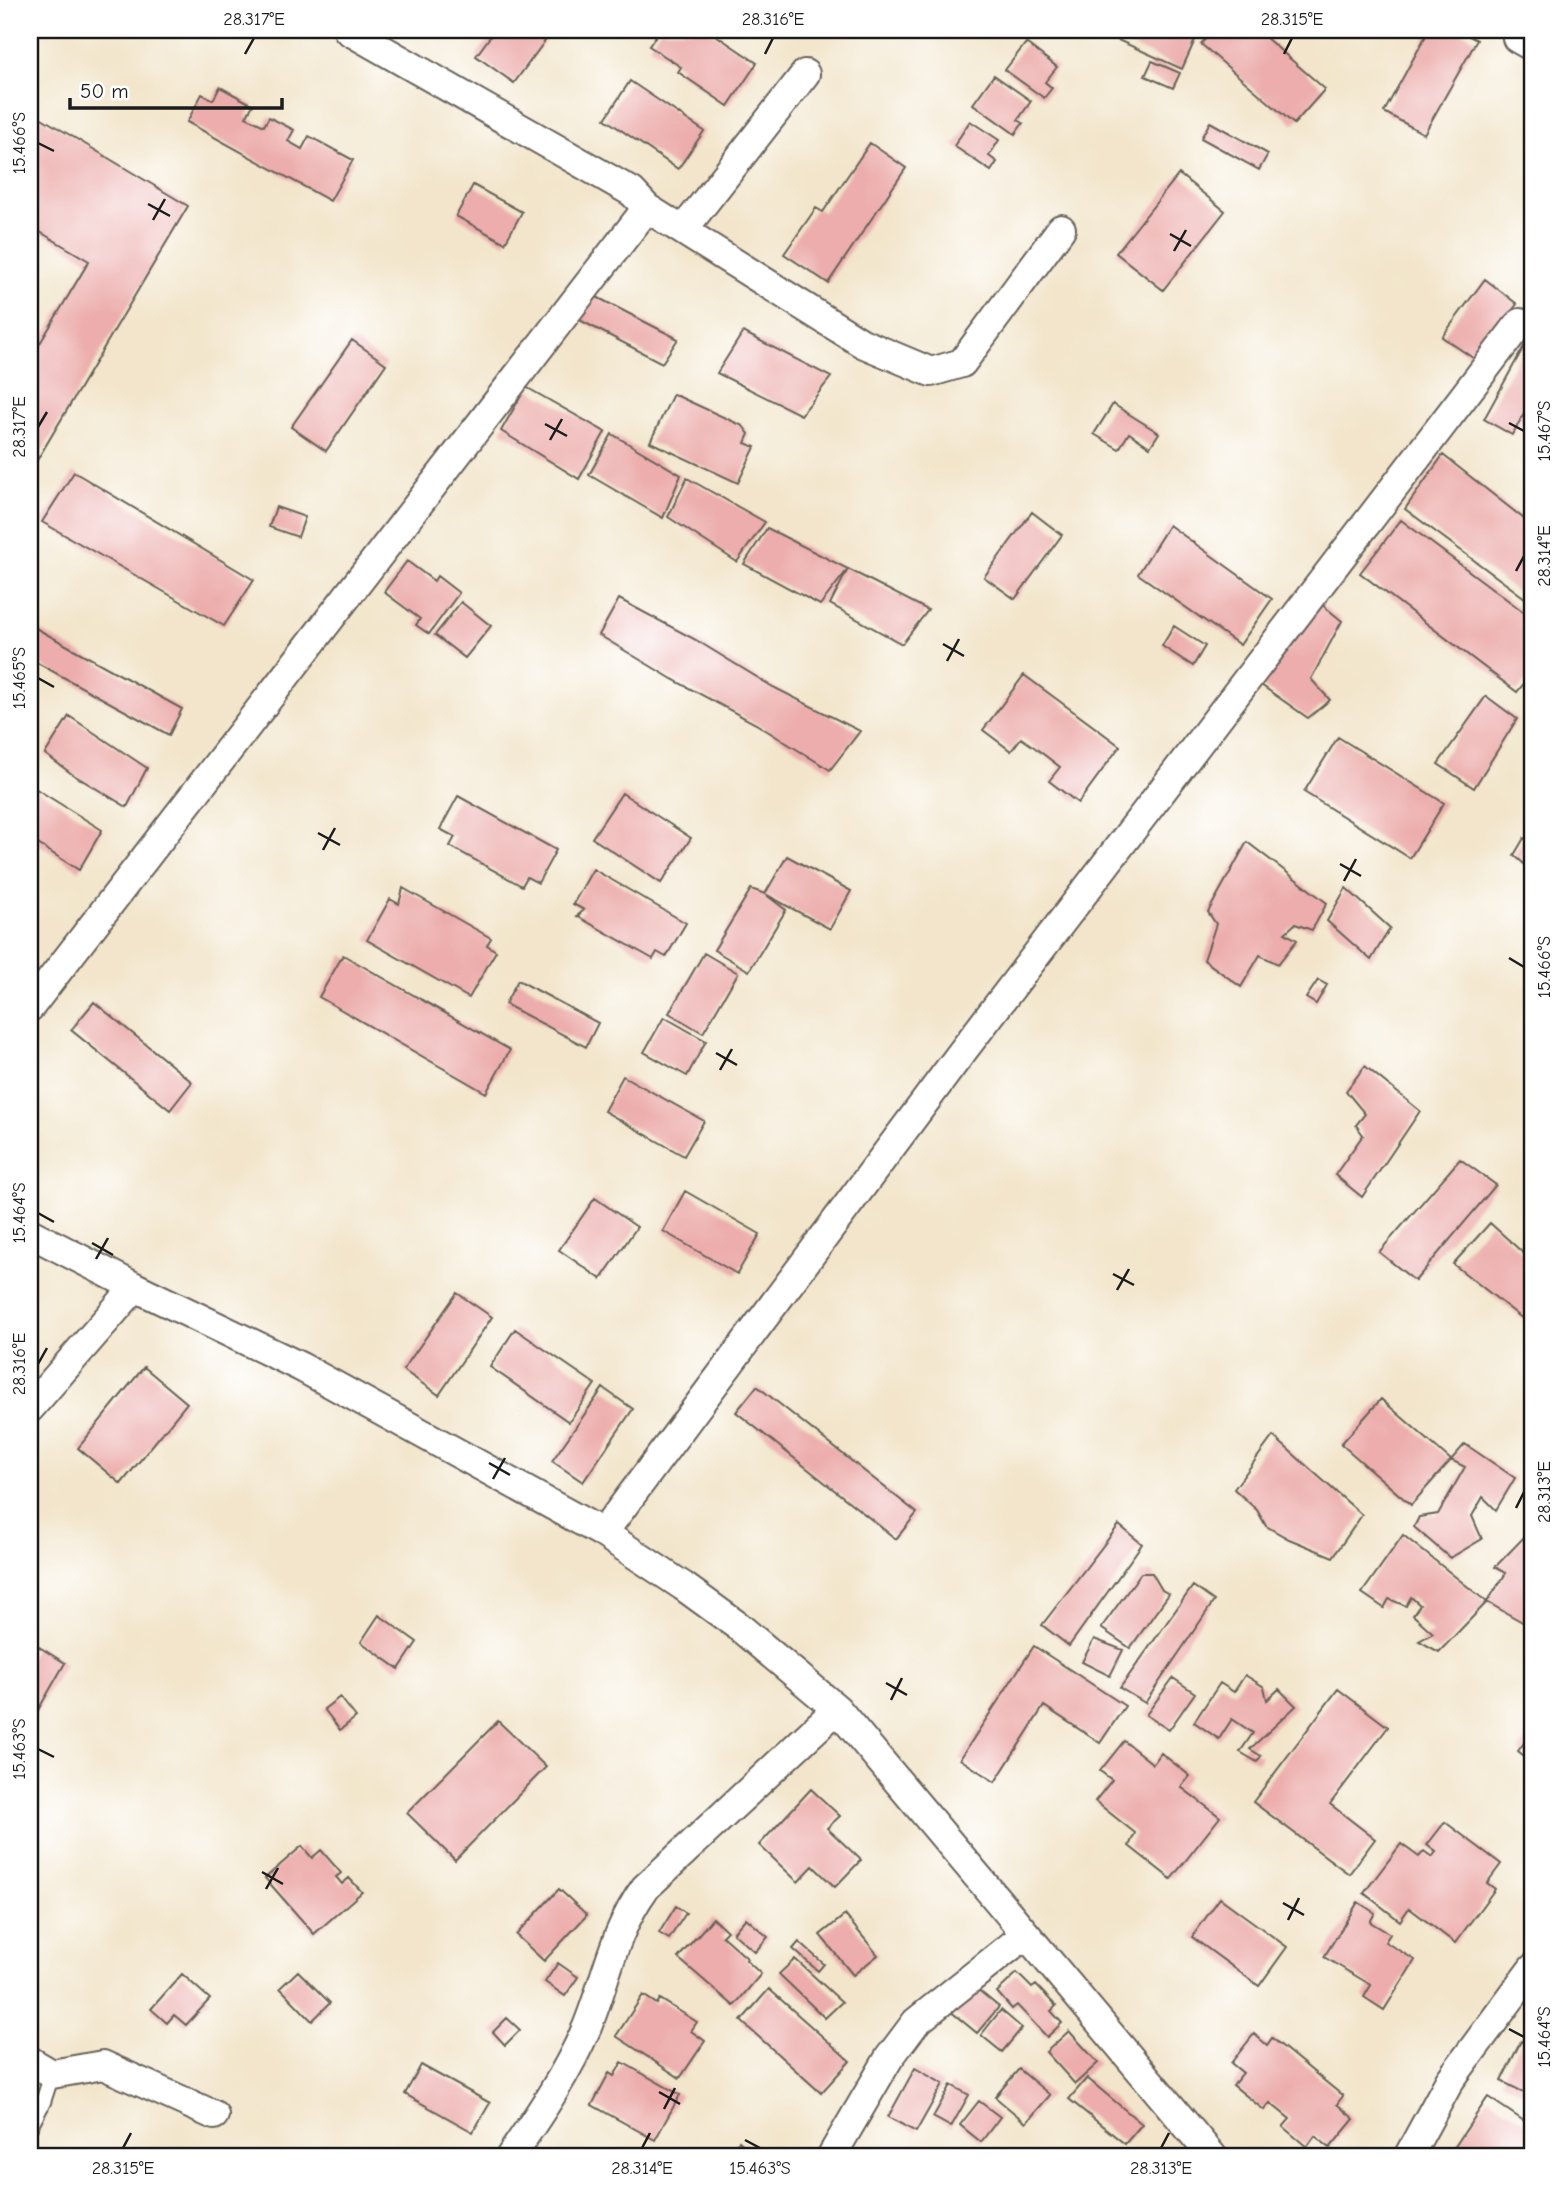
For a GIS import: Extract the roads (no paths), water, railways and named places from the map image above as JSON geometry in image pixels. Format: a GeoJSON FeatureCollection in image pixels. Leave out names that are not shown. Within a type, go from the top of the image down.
{"type":"FeatureCollection","features":[{"type":"Feature","properties":{"kind":"street"},"geometry":{"type":"LineString","coordinates":[[348,30],[632,192],[647,208],[862,343],[931,372],[962,363],[1061,229]]}},
{"type":"Feature","properties":{"kind":"street"},"geometry":{"type":"LineString","coordinates":[[684,230],[805,74]]}},
{"type":"Feature","properties":{"kind":"street"},"geometry":{"type":"LineString","coordinates":[[30,1007],[647,208]]}},
{"type":"Feature","properties":{"kind":"street"},"geometry":{"type":"LineString","coordinates":[[603,1533],[962,1052],[1520,323]]}},
{"type":"Feature","properties":{"kind":"street"},"geometry":{"type":"LineString","coordinates":[[30,1233],[301,1367],[603,1533],[738,1626],[837,1709],[1213,2157]]}},
{"type":"Feature","properties":{"kind":"street"},"geometry":{"type":"LineString","coordinates":[[30,1408],[135,1287]]}},
{"type":"Feature","properties":{"kind":"street"},"geometry":{"type":"LineString","coordinates":[[510,2157],[555,2091],[574,2053],[591,2016],[620,1928],[630,1908],[645,1888],[837,1709]]}},
{"type":"Feature","properties":{"kind":"street"},"geometry":{"type":"LineString","coordinates":[[831,2157],[889,2057],[916,2021],[1025,1935]]}},
{"type":"Feature","properties":{"kind":"street"},"geometry":{"type":"LineString","coordinates":[[1408,2157],[1450,2080],[1533,1968]]}},
{"type":"Feature","properties":{"kind":"street"},"geometry":{"type":"LineString","coordinates":[[41,2067],[103,2066],[214,2115]]}},
{"type":"Feature","properties":{"kind":"lane"},"geometry":{"type":"LineString","coordinates":[[30,2127],[43,2102],[41,2067]]}}]}
